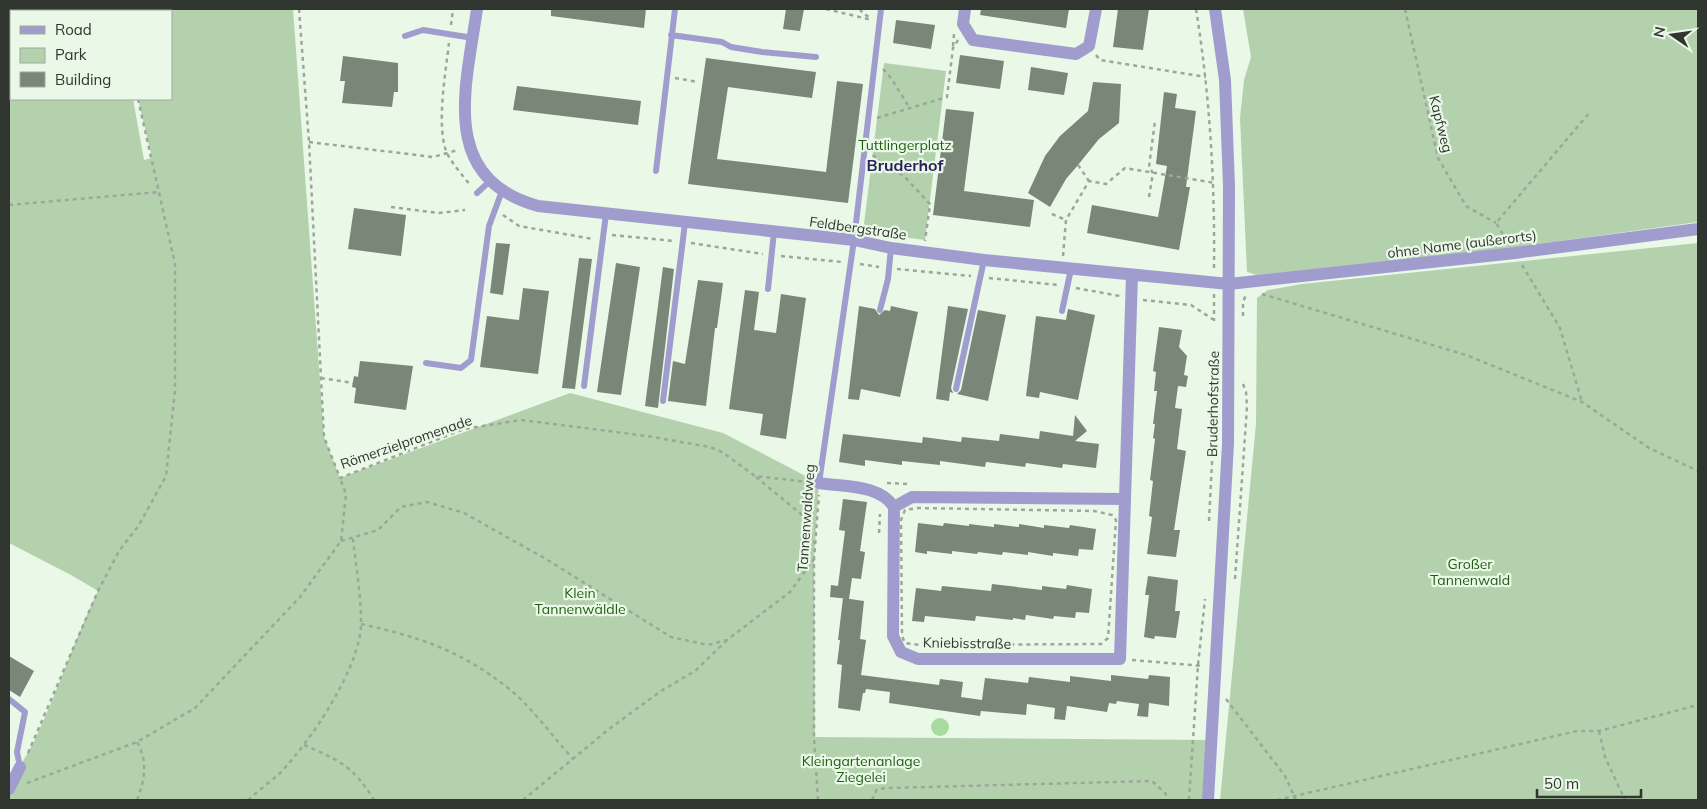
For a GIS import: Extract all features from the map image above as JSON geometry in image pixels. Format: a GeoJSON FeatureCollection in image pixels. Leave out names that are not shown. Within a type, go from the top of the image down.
{"type":"FeatureCollection","features":[{"type":"Feature","properties":{"kind":"street","name":"Feldbergstraße"},"geometry":{"type":"LineString","coordinates":[[478,9],[464,109],[464,127],[469,148],[478,168],[502,191],[520,201],[538,206],[606,214],[854,240],[891,248],[984,260],[1229,284]]}},
{"type":"Feature","properties":{"kind":"street"},"geometry":{"type":"LineString","coordinates":[[965,9],[963,24],[973,40],[1076,54],[1089,46],[1096,9]]}},
{"type":"Feature","properties":{"kind":"street","name":"Bruderhofstraße"},"geometry":{"type":"LineString","coordinates":[[1208,800],[1213,682],[1228,444],[1229,186],[1225,80],[1215,9]]}},
{"type":"Feature","properties":{"kind":"street","name":"ohne Name (außerorts)"},"geometry":{"type":"LineString","coordinates":[[1229,284],[1505,254],[1698,229]]}},
{"type":"Feature","properties":{"kind":"street"},"geometry":{"type":"LineString","coordinates":[[1120,659],[1126,299],[1132,275]]}},
{"type":"Feature","properties":{"kind":"street"},"geometry":{"type":"LineString","coordinates":[[819,483],[876,491],[891,502],[912,497],[1124,500]]}},
{"type":"Feature","properties":{"kind":"street","name":"Kniebisstraße"},"geometry":{"type":"LineString","coordinates":[[891,502],[892,636],[901,652],[918,659],[1120,659]]}},
{"type":"Feature","properties":{"kind":"street"},"geometry":{"type":"LineString","coordinates":[[9,789],[20,768]]}},
{"type":"Feature","properties":{"kind":"lane"},"geometry":{"type":"LineString","coordinates":[[656,171],[675,9]]}},
{"type":"Feature","properties":{"kind":"lane","name":"Tannenwaldweg"},"geometry":{"type":"LineString","coordinates":[[819,483],[854,240],[881,22],[881,9]]}},
{"type":"Feature","properties":{"kind":"lane"},"geometry":{"type":"LineString","coordinates":[[406,36],[422,30],[473,38]]}},
{"type":"Feature","properties":{"kind":"lane"},"geometry":{"type":"LineString","coordinates":[[671,35],[722,42],[731,47],[762,52],[816,57]]}},
{"type":"Feature","properties":{"kind":"lane"},"geometry":{"type":"LineString","coordinates":[[478,193],[490,181]]}},
{"type":"Feature","properties":{"kind":"lane"},"geometry":{"type":"LineString","coordinates":[[426,363],[461,368],[471,360],[489,226],[502,191]]}},
{"type":"Feature","properties":{"kind":"lane"},"geometry":{"type":"LineString","coordinates":[[584,386],[606,214]]}},
{"type":"Feature","properties":{"kind":"lane"},"geometry":{"type":"LineString","coordinates":[[663,401],[685,223]]}},
{"type":"Feature","properties":{"kind":"lane"},"geometry":{"type":"LineString","coordinates":[[768,289],[774,232]]}},
{"type":"Feature","properties":{"kind":"lane"},"geometry":{"type":"LineString","coordinates":[[880,310],[889,268],[891,248]]}},
{"type":"Feature","properties":{"kind":"lane"},"geometry":{"type":"LineString","coordinates":[[956,389],[984,260]]}},
{"type":"Feature","properties":{"kind":"lane"},"geometry":{"type":"LineString","coordinates":[[1062,311],[1067,286],[1066,268]]}},
{"type":"Feature","properties":{"kind":"lane"},"geometry":{"type":"LineString","coordinates":[[9,699],[25,712],[17,752],[20,768]]}},
{"type":"Feature","properties":{"kind":"path","name":"Römerzielpromenade"},"geometry":{"type":"LineString","coordinates":[[299,9],[309,142],[324,437],[340,478],[464,430],[521,420],[647,436],[710,447],[722,452],[755,476],[819,483]]}},
{"type":"Feature","properties":{"kind":"path"},"geometry":{"type":"LineString","coordinates":[[826,9],[881,22]]}},
{"type":"Feature","properties":{"kind":"path"},"geometry":{"type":"LineString","coordinates":[[1196,9],[1206,77],[1214,183],[1214,329]]}},
{"type":"Feature","properties":{"kind":"path","name":"Kapfweg"},"geometry":{"type":"LineString","coordinates":[[1405,9],[1438,158],[1466,206],[1496,223]]}},
{"type":"Feature","properties":{"kind":"path"},"geometry":{"type":"LineString","coordinates":[[868,121],[947,97],[953,48],[965,29]]}},
{"type":"Feature","properties":{"kind":"path"},"geometry":{"type":"LineString","coordinates":[[1089,46],[1100,60],[1206,77]]}},
{"type":"Feature","properties":{"kind":"path"},"geometry":{"type":"LineString","coordinates":[[875,62],[891,78],[910,107]]}},
{"type":"Feature","properties":{"kind":"path"},"geometry":{"type":"LineString","coordinates":[[666,76],[698,82]]}},
{"type":"Feature","properties":{"kind":"path"},"geometry":{"type":"LineString","coordinates":[[20,768],[37,736],[78,633],[98,591],[119,551],[139,525],[166,476],[175,390],[175,264],[138,100]]}},
{"type":"Feature","properties":{"kind":"path"},"geometry":{"type":"LineString","coordinates":[[1149,197],[1153,173],[1149,167],[1155,121]]}},
{"type":"Feature","properties":{"kind":"path"},"geometry":{"type":"LineString","coordinates":[[309,142],[433,156],[469,148]]}},
{"type":"Feature","properties":{"kind":"path"},"geometry":{"type":"LineString","coordinates":[[865,148],[884,165],[904,176],[930,204],[924,252]]}},
{"type":"Feature","properties":{"kind":"path"},"geometry":{"type":"LineString","coordinates":[[1078,165],[1090,181],[1106,184],[1125,168],[1229,186]]}},
{"type":"Feature","properties":{"kind":"path"},"geometry":{"type":"LineString","coordinates":[[1066,268],[1066,220],[1090,181]]}},
{"type":"Feature","properties":{"kind":"path"},"geometry":{"type":"LineString","coordinates":[[9,205],[159,192]]}},
{"type":"Feature","properties":{"kind":"path"},"geometry":{"type":"LineString","coordinates":[[391,207],[439,213],[465,210]]}},
{"type":"Feature","properties":{"kind":"path"},"geometry":{"type":"LineString","coordinates":[[1052,214],[1066,220]]}},
{"type":"Feature","properties":{"kind":"path"},"geometry":{"type":"LineString","coordinates":[[603,234],[683,242],[771,255],[1067,286],[1118,295],[1126,299],[1191,305],[1214,320]]}},
{"type":"Feature","properties":{"kind":"path"},"geometry":{"type":"LineString","coordinates":[[1252,291],[1466,355],[1582,402],[1649,448],[1698,471]]}},
{"type":"Feature","properties":{"kind":"path"},"geometry":{"type":"LineString","coordinates":[[1118,295],[1126,299]]}},
{"type":"Feature","properties":{"kind":"path"},"geometry":{"type":"LineString","coordinates":[[321,378],[353,383]]}},
{"type":"Feature","properties":{"kind":"path"},"geometry":{"type":"LineString","coordinates":[[1209,529],[1214,412]]}},
{"type":"Feature","properties":{"kind":"path"},"geometry":{"type":"LineString","coordinates":[[755,476],[801,514],[816,546]]}},
{"type":"Feature","properties":{"kind":"path"},"geometry":{"type":"LineString","coordinates":[[9,789],[59,773],[137,742],[195,708],[300,597],[341,541],[346,494],[340,478]]}},
{"type":"Feature","properties":{"kind":"path"},"geometry":{"type":"LineString","coordinates":[[878,482],[914,484]]}},
{"type":"Feature","properties":{"kind":"path","name":"Tannenwaldweg"},"geometry":{"type":"LineString","coordinates":[[818,800],[814,737],[814,559],[819,483]]}},
{"type":"Feature","properties":{"kind":"path"},"geometry":{"type":"LineString","coordinates":[[341,541],[353,539],[378,530],[401,507],[426,502],[464,513],[546,559],[672,636],[708,645],[728,640]]}},
{"type":"Feature","properties":{"kind":"path"},"geometry":{"type":"LineString","coordinates":[[879,535],[879,517],[882,502],[891,502]]}},
{"type":"Feature","properties":{"kind":"path"},"geometry":{"type":"LineString","coordinates":[[917,508],[1094,511],[1112,515],[1116,520],[1110,630],[1108,638],[1101,644],[921,645],[905,642],[902,636],[900,520],[906,510],[917,508]]}},
{"type":"Feature","properties":{"kind":"path"},"geometry":{"type":"LineString","coordinates":[[248,800],[280,773],[304,745],[336,695],[352,661],[361,624],[353,539]]}},
{"type":"Feature","properties":{"kind":"path"},"geometry":{"type":"LineString","coordinates":[[523,800],[661,691],[695,671],[728,640],[790,592],[814,559]]}},
{"type":"Feature","properties":{"kind":"path"},"geometry":{"type":"LineString","coordinates":[[1189,800],[1198,666],[1205,598]]}},
{"type":"Feature","properties":{"kind":"path"},"geometry":{"type":"LineString","coordinates":[[361,624],[410,635],[459,655],[509,688],[573,759]]}},
{"type":"Feature","properties":{"kind":"path"},"geometry":{"type":"LineString","coordinates":[[1120,659],[1214,667]]}},
{"type":"Feature","properties":{"kind":"path"},"geometry":{"type":"LineString","coordinates":[[1213,682],[1285,776],[1296,800]]}},
{"type":"Feature","properties":{"kind":"path"},"geometry":{"type":"LineString","coordinates":[[1277,800],[1577,731],[1599,731],[1698,704]]}},
{"type":"Feature","properties":{"kind":"path"},"geometry":{"type":"LineString","coordinates":[[1599,731],[1605,757],[1625,800]]}},
{"type":"Feature","properties":{"kind":"path"},"geometry":{"type":"LineString","coordinates":[[137,742],[144,756],[143,785],[137,800]]}},
{"type":"Feature","properties":{"kind":"path"},"geometry":{"type":"LineString","coordinates":[[304,745],[342,761],[362,780],[374,800]]}},
{"type":"Feature","properties":{"kind":"path"},"geometry":{"type":"LineString","coordinates":[[872,800],[877,789],[888,788],[1152,781],[1166,794],[1165,800]]}},
{"type":"Feature","properties":{"kind":"green space","name":"Klein Tannenwäldle"},"geometry":{"type":"Polygon","coordinates":[[[9,9],[112,9],[10,10],[10,100],[133,100],[144,160],[152,158],[138,100],[172,100],[172,10],[119,9],[293,9],[324,437],[340,478],[570,393],[723,433],[819,483],[814,559],[815,737],[1210,740],[1208,800],[9,800],[15,775],[45,717],[98,591],[9,543],[9,9]]]}},
{"type":"Feature","properties":{"kind":"green space"},"geometry":{"type":"Polygon","coordinates":[[[1243,9],[1698,9],[1698,222],[1503,249],[1257,275],[1247,272],[1240,118],[1244,80],[1251,57],[1243,9]]]}},
{"type":"Feature","properties":{"kind":"green space","name":"Tuttlingerplatz"},"geometry":{"type":"Polygon","coordinates":[[[884,63],[946,71],[925,240],[863,232],[884,63]]]}},
{"type":"Feature","properties":{"kind":"green space","name":"Großer Tannenwald"},"geometry":{"type":"Polygon","coordinates":[[[1698,243],[1698,800],[1220,800],[1256,424],[1257,298],[1268,290],[1302,284],[1698,243]]]}},
{"type":"Feature","properties":{"kind":"shaded area"},"geometry":{"type":"Polygon","coordinates":[[[940,718],[946,721],[949,727],[946,733],[940,736],[934,733],[931,727],[934,721],[940,718]]]}},
{"type":"Feature","properties":{"kind":"building"},"geometry":{"type":"Polygon","coordinates":[[[551,9],[646,9],[644,28],[551,16],[551,9]]]}},
{"type":"Feature","properties":{"kind":"building"},"geometry":{"type":"Polygon","coordinates":[[[786,9],[804,9],[800,31],[783,29],[786,9]]]}},
{"type":"Feature","properties":{"kind":"building"},"geometry":{"type":"Polygon","coordinates":[[[981,9],[1069,9],[1066,28],[980,15],[981,9]]]}},
{"type":"Feature","properties":{"kind":"building"},"geometry":{"type":"Polygon","coordinates":[[[1118,9],[1149,9],[1143,50],[1113,47],[1118,9]]]}},
{"type":"Feature","properties":{"kind":"building"},"geometry":{"type":"Polygon","coordinates":[[[896,20],[935,25],[931,49],[893,43],[896,20]]]}},
{"type":"Feature","properties":{"kind":"building"},"geometry":{"type":"Polygon","coordinates":[[[960,55],[1004,61],[1000,89],[956,83],[960,55]]]}},
{"type":"Feature","properties":{"kind":"building"},"geometry":{"type":"Polygon","coordinates":[[[343,56],[398,63],[398,92],[394,92],[392,107],[342,103],[345,81],[340,81],[343,56]]]}},
{"type":"Feature","properties":{"kind":"building"},"geometry":{"type":"Polygon","coordinates":[[[706,58],[816,72],[812,98],[728,87],[717,159],[826,172],[837,81],[863,84],[848,203],[688,184],[706,58]]]}},
{"type":"Feature","properties":{"kind":"building"},"geometry":{"type":"Polygon","coordinates":[[[1031,67],[1068,73],[1064,95],[1028,90],[1031,67]]]}},
{"type":"Feature","properties":{"kind":"building"},"geometry":{"type":"Polygon","coordinates":[[[1093,82],[1121,84],[1119,123],[1099,139],[1066,179],[1050,207],[1028,193],[1045,156],[1060,136],[1088,111],[1093,82]]]}},
{"type":"Feature","properties":{"kind":"building"},"geometry":{"type":"Polygon","coordinates":[[[517,86],[641,101],[638,125],[513,110],[517,86]]]}},
{"type":"Feature","properties":{"kind":"building"},"geometry":{"type":"Polygon","coordinates":[[[1164,92],[1177,94],[1175,108],[1196,111],[1186,187],[1190,187],[1179,250],[1087,233],[1092,205],[1158,217],[1167,166],[1156,164],[1164,92]]]}},
{"type":"Feature","properties":{"kind":"building"},"geometry":{"type":"Polygon","coordinates":[[[946,109],[974,112],[964,191],[1034,200],[1030,227],[933,215],[946,109]]]}},
{"type":"Feature","properties":{"kind":"building"},"geometry":{"type":"Polygon","coordinates":[[[354,208],[406,215],[401,256],[348,249],[354,208]]]}},
{"type":"Feature","properties":{"kind":"building"},"geometry":{"type":"Polygon","coordinates":[[[496,243],[510,244],[503,295],[490,293],[496,243]]]}},
{"type":"Feature","properties":{"kind":"building"},"geometry":{"type":"Polygon","coordinates":[[[579,258],[592,259],[575,389],[562,388],[579,258]]]}},
{"type":"Feature","properties":{"kind":"building"},"geometry":{"type":"Polygon","coordinates":[[[616,263],[640,267],[621,395],[597,392],[616,263]]]}},
{"type":"Feature","properties":{"kind":"building"},"geometry":{"type":"Polygon","coordinates":[[[663,267],[674,269],[658,408],[645,406],[663,267]]]}},
{"type":"Feature","properties":{"kind":"building"},"geometry":{"type":"Polygon","coordinates":[[[698,280],[723,283],[717,328],[715,328],[706,406],[668,401],[673,361],[685,364],[698,280]]]}},
{"type":"Feature","properties":{"kind":"building"},"geometry":{"type":"Polygon","coordinates":[[[523,288],[549,291],[538,374],[480,367],[487,316],[519,320],[523,288]]]}},
{"type":"Feature","properties":{"kind":"building"},"geometry":{"type":"Polygon","coordinates":[[[745,290],[759,292],[754,330],[776,333],[781,294],[806,298],[786,439],[760,435],[763,414],[729,409],[745,290]]]}},
{"type":"Feature","properties":{"kind":"building"},"geometry":{"type":"Polygon","coordinates":[[[859,306],[875,309],[879,315],[885,310],[890,311],[891,306],[918,312],[900,397],[861,389],[859,400],[848,399],[859,306]]]}},
{"type":"Feature","properties":{"kind":"building"},"geometry":{"type":"Polygon","coordinates":[[[948,306],[968,309],[951,388],[953,393],[950,392],[949,401],[936,399],[948,306]]]}},
{"type":"Feature","properties":{"kind":"building"},"geometry":{"type":"Polygon","coordinates":[[[1068,309],[1095,315],[1078,400],[1040,392],[1039,398],[1026,396],[1036,316],[1066,320],[1068,309]]]}},
{"type":"Feature","properties":{"kind":"building"},"geometry":{"type":"Polygon","coordinates":[[[978,310],[1006,315],[988,401],[957,394],[961,390],[978,310]]]}},
{"type":"Feature","properties":{"kind":"building"},"geometry":{"type":"Polygon","coordinates":[[[1159,327],[1182,330],[1179,347],[1187,356],[1184,375],[1188,376],[1186,387],[1178,386],[1175,408],[1182,409],[1177,449],[1186,451],[1174,530],[1180,530],[1176,557],[1147,554],[1152,517],[1149,516],[1153,481],[1150,480],[1155,439],[1153,438],[1155,424],[1153,424],[1157,391],[1154,391],[1156,372],[1153,371],[1159,327]]]}},
{"type":"Feature","properties":{"kind":"building"},"geometry":{"type":"Polygon","coordinates":[[[360,361],[413,366],[406,410],[354,403],[356,388],[352,387],[354,376],[358,377],[360,361]]]}},
{"type":"Feature","properties":{"kind":"building"},"geometry":{"type":"Polygon","coordinates":[[[1075,415],[1087,431],[1075,441],[1099,444],[1096,468],[1063,464],[1062,468],[1026,463],[1025,467],[986,462],[985,467],[940,461],[940,465],[902,461],[902,465],[865,460],[865,466],[839,462],[843,434],[922,443],[923,437],[961,442],[962,437],[999,441],[1000,434],[1039,439],[1040,431],[1073,436],[1075,415]]]}},
{"type":"Feature","properties":{"kind":"building"},"geometry":{"type":"Polygon","coordinates":[[[843,499],[867,502],[860,551],[865,552],[861,579],[852,578],[849,599],[830,597],[831,585],[838,586],[845,531],[839,530],[843,499]]]}},
{"type":"Feature","properties":{"kind":"building"},"geometry":{"type":"Polygon","coordinates":[[[918,523],[943,526],[944,523],[969,526],[969,524],[994,527],[994,524],[1019,527],[1019,524],[1044,528],[1044,525],[1069,528],[1070,525],[1096,529],[1093,550],[1079,549],[1078,556],[1053,553],[1053,556],[1028,552],[1028,555],[1003,552],[1002,555],[978,552],[977,554],[952,551],[952,554],[927,551],[927,554],[915,552],[918,523]]]}},
{"type":"Feature","properties":{"kind":"building"},"geometry":{"type":"Polygon","coordinates":[[[1148,576],[1178,580],[1175,611],[1180,611],[1176,638],[1155,636],[1154,639],[1144,637],[1149,595],[1145,595],[1148,576]]]}},
{"type":"Feature","properties":{"kind":"building"},"geometry":{"type":"Polygon","coordinates":[[[992,584],[1042,590],[1042,586],[1066,589],[1067,585],[1092,589],[1089,613],[1076,612],[1075,618],[1054,616],[1053,619],[1026,615],[1025,620],[976,616],[975,621],[925,616],[924,622],[912,621],[916,588],[941,591],[942,586],[991,591],[992,584]]]}},
{"type":"Feature","properties":{"kind":"building"},"geometry":{"type":"Polygon","coordinates":[[[843,598],[864,601],[860,639],[866,640],[861,675],[939,685],[940,679],[963,682],[961,697],[982,700],[985,678],[1028,683],[1029,677],[1070,682],[1070,676],[1111,681],[1111,675],[1148,679],[1149,675],[1170,677],[1169,706],[1149,703],[1148,717],[1137,716],[1139,704],[1117,701],[1116,704],[1109,703],[1107,712],[1067,706],[1065,720],[1054,719],[1055,708],[1027,704],[1026,715],[981,711],[980,716],[889,703],[890,692],[866,689],[865,693],[863,693],[860,711],[838,708],[842,665],[837,664],[840,640],[838,640],[843,598]]]}},
{"type":"Feature","properties":{"kind":"building"},"geometry":{"type":"Polygon","coordinates":[[[9,656],[34,671],[20,697],[9,690],[9,656]]]}},
{"type":"Feature","properties":{"kind":"district","name":"Bruderhof"},"geometry":{"type":"Point","coordinates":[905,165]}},
{"type":"Feature","properties":{"kind":"park label","name":"Kleingartenanlage Ziegelei"},"geometry":{"type":"Point","coordinates":[861,770]}}]}
